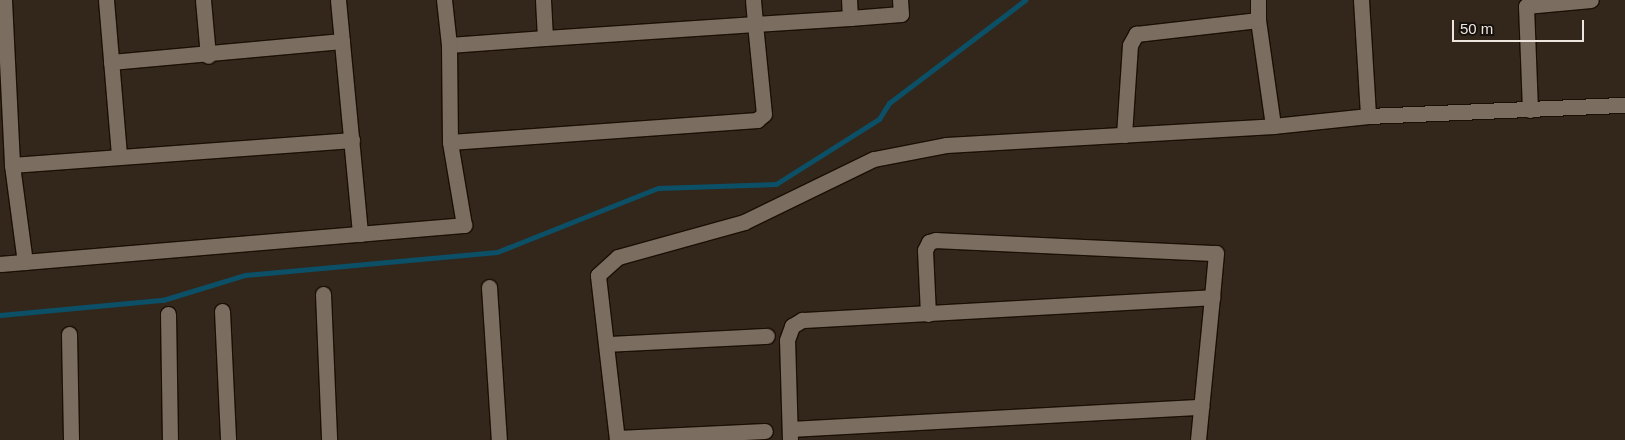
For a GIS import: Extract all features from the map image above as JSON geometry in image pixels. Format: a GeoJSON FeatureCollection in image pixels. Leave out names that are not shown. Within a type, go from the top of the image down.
{"type":"FeatureCollection","features":[{"type":"Feature","properties":{"kind":"street"},"geometry":{"type":"LineString","coordinates":[[4,0],[12,165],[26,262]]}},
{"type":"Feature","properties":{"kind":"street"},"geometry":{"type":"LineString","coordinates":[[106,0],[119,156]]}},
{"type":"Feature","properties":{"kind":"street"},"geometry":{"type":"LineString","coordinates":[[203,0],[208,56]]}},
{"type":"Feature","properties":{"kind":"street"},"geometry":{"type":"LineString","coordinates":[[338,0],[360,234]]}},
{"type":"Feature","properties":{"kind":"street"},"geometry":{"type":"LineString","coordinates":[[0,264],[464,225],[450,142],[449,45],[444,0]]}},
{"type":"Feature","properties":{"kind":"street"},"geometry":{"type":"LineString","coordinates":[[543,0],[544,38]]}},
{"type":"Feature","properties":{"kind":"street"},"geometry":{"type":"LineString","coordinates":[[450,142],[757,120],[764,114],[764,107],[753,0]]}},
{"type":"Feature","properties":{"kind":"street"},"geometry":{"type":"LineString","coordinates":[[849,0],[850,18]]}},
{"type":"Feature","properties":{"kind":"street"},"geometry":{"type":"LineString","coordinates":[[449,45],[901,14],[900,0]]}},
{"type":"Feature","properties":{"kind":"street"},"geometry":{"type":"LineString","coordinates":[[1258,0],[1258,20],[1273,126]]}},
{"type":"Feature","properties":{"kind":"street"},"geometry":{"type":"LineString","coordinates":[[1361,0],[1368,116]]}},
{"type":"Feature","properties":{"kind":"street"},"geometry":{"type":"LineString","coordinates":[[1530,110],[1525,3],[1591,0]]}},
{"type":"Feature","properties":{"kind":"street"},"geometry":{"type":"LineString","coordinates":[[1124,135],[1130,45],[1136,34],[1258,20]]}},
{"type":"Feature","properties":{"kind":"street"},"geometry":{"type":"LineString","coordinates":[[111,62],[208,56],[342,41]]}},
{"type":"Feature","properties":{"kind":"street"},"geometry":{"type":"LineString","coordinates":[[765,431],[616,439],[598,275],[618,257],[744,222],[874,159],[946,145],[1273,126],[1368,116],[1625,105]]}},
{"type":"Feature","properties":{"kind":"street"},"geometry":{"type":"LineString","coordinates":[[12,165],[352,140]]}},
{"type":"Feature","properties":{"kind":"street"},"geometry":{"type":"LineString","coordinates":[[928,314],[925,250],[929,242],[936,240],[1216,253],[1198,440]]}},
{"type":"Feature","properties":{"kind":"street"},"geometry":{"type":"LineString","coordinates":[[489,287],[499,440]]}},
{"type":"Feature","properties":{"kind":"street"},"geometry":{"type":"LineString","coordinates":[[323,294],[330,440]]}},
{"type":"Feature","properties":{"kind":"street"},"geometry":{"type":"LineString","coordinates":[[1201,407],[790,435],[787,340],[792,326],[802,320],[1212,297]]}},
{"type":"Feature","properties":{"kind":"street"},"geometry":{"type":"LineString","coordinates":[[222,311],[228,440]]}},
{"type":"Feature","properties":{"kind":"street"},"geometry":{"type":"LineString","coordinates":[[168,314],[170,440]]}},
{"type":"Feature","properties":{"kind":"street"},"geometry":{"type":"LineString","coordinates":[[69,334],[71,440]]}},
{"type":"Feature","properties":{"kind":"street"},"geometry":{"type":"LineString","coordinates":[[607,344],[767,336]]}},
{"type":"Feature","properties":{"kind":"waterway"},"geometry":{"type":"LineString","coordinates":[[0,315],[163,300],[245,275],[497,252],[658,188],[776,184],[879,119],[889,103],[1025,0]]}}]}
